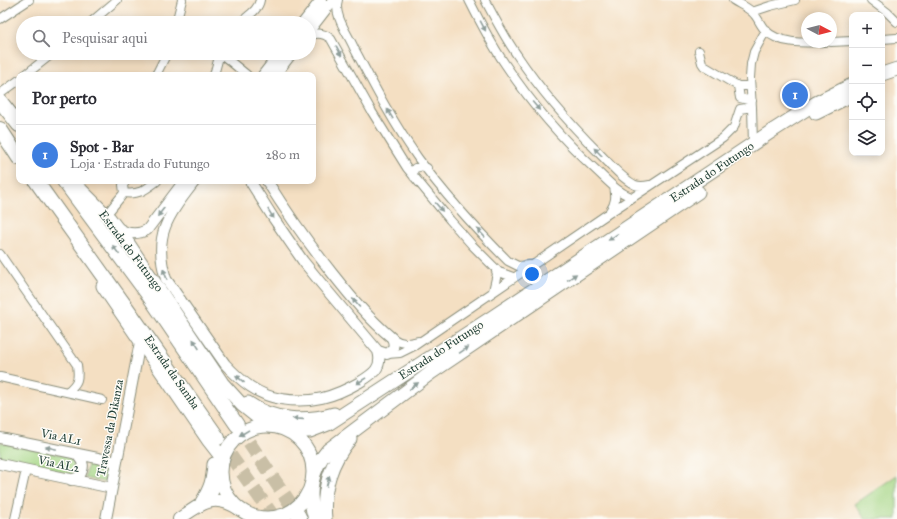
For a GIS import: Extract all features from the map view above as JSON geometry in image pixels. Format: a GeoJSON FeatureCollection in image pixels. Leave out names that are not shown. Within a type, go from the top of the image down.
{"type":"FeatureCollection","features":[{"type":"Feature","properties":{"kind":"highway"},"geometry":{"type":"LineString","coordinates":[[0,101],[16,120]]}},
{"type":"Feature","properties":{"kind":"highway"},"geometry":{"type":"LineString","coordinates":[[0,129],[16,154]]}},
{"type":"Feature","properties":{"kind":"highway","name":"Estrada da Samba"},"geometry":{"type":"LineString","coordinates":[[37,184],[126,306],[213,439]]}},
{"type":"Feature","properties":{"kind":"highway","name":"Estrada do Futungo"},"geometry":{"type":"LineString","coordinates":[[73,187],[237,425]]}},
{"type":"Feature","properties":{"kind":"main road"},"geometry":{"type":"LineString","coordinates":[[885,73],[897,69]]}},
{"type":"Feature","properties":{"kind":"main road"},"geometry":{"type":"LineString","coordinates":[[885,82],[897,78]]}},
{"type":"Feature","properties":{"kind":"main road","name":"Estrada do Futungo"},"geometry":{"type":"LineString","coordinates":[[73,187],[88,197],[115,226],[157,284],[220,380],[242,406],[262,421],[281,428],[310,431],[328,424],[374,395],[816,103],[849,86]]}},
{"type":"Feature","properties":{"kind":"main road","name":"Estrada do Futungo"},"geometry":{"type":"LineString","coordinates":[[312,480],[316,466],[328,450],[361,427],[432,372],[801,122],[849,97]]}},
{"type":"Feature","properties":{"kind":"main road"},"geometry":{"type":"LineString","coordinates":[[37,184],[140,342],[213,439],[222,463],[222,483],[228,497],[247,514]]}},
{"type":"Feature","properties":{"kind":"main road"},"geometry":{"type":"LineString","coordinates":[[220,380],[234,393],[250,404],[285,418],[319,418],[349,410]]}},
{"type":"Feature","properties":{"kind":"main road"},"geometry":{"type":"LineString","coordinates":[[179,519],[199,505],[216,487],[226,452],[234,440],[245,431],[259,426],[267,426],[281,428],[294,434],[305,445],[313,465],[311,507],[315,519]]}},
{"type":"Feature","properties":{"kind":"main road"},"geometry":{"type":"LineString","coordinates":[[325,519],[325,491],[334,464],[346,444],[361,427]]}},
{"type":"Feature","properties":{"kind":"main road"},"geometry":{"type":"LineString","coordinates":[[199,505],[209,491],[214,479],[213,439]]}},
{"type":"Feature","properties":{"kind":"main road"},"geometry":{"type":"LineString","coordinates":[[199,505],[218,500],[225,501],[247,514],[260,518],[284,515],[297,507],[303,501],[307,495],[312,480]]}},
{"type":"Feature","properties":{"kind":"street"},"geometry":{"type":"LineString","coordinates":[[0,19],[29,0]]}},
{"type":"Feature","properties":{"kind":"street"},"geometry":{"type":"LineString","coordinates":[[98,16],[117,0]]}},
{"type":"Feature","properties":{"kind":"street"},"geometry":{"type":"LineString","coordinates":[[178,16],[182,0]]}},
{"type":"Feature","properties":{"kind":"street"},"geometry":{"type":"LineString","coordinates":[[248,16],[258,6],[260,0]]}},
{"type":"Feature","properties":{"kind":"street"},"geometry":{"type":"LineString","coordinates":[[308,16],[321,0]]}},
{"type":"Feature","properties":{"kind":"street"},"geometry":{"type":"LineString","coordinates":[[316,23],[333,0]]}},
{"type":"Feature","properties":{"kind":"street"},"geometry":{"type":"LineString","coordinates":[[338,0],[336,5],[341,22],[376,91],[411,147],[460,209],[508,261],[518,266],[533,264]]}},
{"type":"Feature","properties":{"kind":"street"},"geometry":{"type":"LineString","coordinates":[[469,0],[498,52],[529,97],[583,158],[624,195],[632,197]]}},
{"type":"Feature","properties":{"kind":"street"},"geometry":{"type":"LineString","coordinates":[[486,0],[511,45],[543,90],[570,124],[612,167],[626,179],[636,185],[643,186],[653,184]]}},
{"type":"Feature","properties":{"kind":"street"},"geometry":{"type":"LineString","coordinates":[[733,0],[752,12],[766,30],[775,37],[801,42]]}},
{"type":"Feature","properties":{"kind":"street"},"geometry":{"type":"LineString","coordinates":[[752,12],[770,3],[795,0]]}},
{"type":"Feature","properties":{"kind":"street"},"geometry":{"type":"LineString","coordinates":[[871,0],[897,22]]}},
{"type":"Feature","properties":{"kind":"street"},"geometry":{"type":"LineString","coordinates":[[753,144],[750,86],[751,64],[754,52],[766,30]]}},
{"type":"Feature","properties":{"kind":"street"},"geometry":{"type":"LineString","coordinates":[[316,35],[326,35],[331,38],[372,112],[414,177],[450,220],[495,268],[499,272],[513,277]]}},
{"type":"Feature","properties":{"kind":"street"},"geometry":{"type":"LineString","coordinates":[[885,39],[897,38]]}},
{"type":"Feature","properties":{"kind":"street"},"geometry":{"type":"LineString","coordinates":[[837,41],[849,40]]}},
{"type":"Feature","properties":{"kind":"street"},"geometry":{"type":"LineString","coordinates":[[498,52],[501,55],[509,54],[511,45]]}},
{"type":"Feature","properties":{"kind":"street"},"geometry":{"type":"LineString","coordinates":[[699,51],[704,66],[738,86],[750,86]]}},
{"type":"Feature","properties":{"kind":"street"},"geometry":{"type":"LineString","coordinates":[[29,72],[44,60]]}},
{"type":"Feature","properties":{"kind":"street"},"geometry":{"type":"LineString","coordinates":[[158,72],[164,60]]}},
{"type":"Feature","properties":{"kind":"street"},"geometry":{"type":"LineString","coordinates":[[215,72],[218,60]]}},
{"type":"Feature","properties":{"kind":"street"},"geometry":{"type":"LineString","coordinates":[[229,60],[243,72]]}},
{"type":"Feature","properties":{"kind":"street"},"geometry":{"type":"LineString","coordinates":[[265,72],[275,60]]}},
{"type":"Feature","properties":{"kind":"street"},"geometry":{"type":"LineString","coordinates":[[277,72],[287,60]]}},
{"type":"Feature","properties":{"kind":"street"},"geometry":{"type":"LineString","coordinates":[[513,75],[513,68],[517,65],[522,64],[526,67]]}},
{"type":"Feature","properties":{"kind":"street"},"geometry":{"type":"LineString","coordinates":[[0,94],[16,82]]}},
{"type":"Feature","properties":{"kind":"street"},"geometry":{"type":"LineString","coordinates":[[738,86],[740,98],[752,104]]}},
{"type":"Feature","properties":{"kind":"street"},"geometry":{"type":"LineString","coordinates":[[252,184],[295,250],[312,272],[383,352],[395,354],[404,352],[632,197],[723,138],[734,127],[740,109],[752,104]]}},
{"type":"Feature","properties":{"kind":"street"},"geometry":{"type":"LineString","coordinates":[[398,154],[402,158],[407,157],[411,154],[411,147]]}},
{"type":"Feature","properties":{"kind":"street"},"geometry":{"type":"LineString","coordinates":[[414,177],[413,172],[418,166],[427,168]]}},
{"type":"Feature","properties":{"kind":"street"},"geometry":{"type":"LineString","coordinates":[[626,179],[630,185],[632,197]]}},
{"type":"Feature","properties":{"kind":"street"},"geometry":{"type":"LineString","coordinates":[[106,215],[124,193],[124,184]]}},
{"type":"Feature","properties":{"kind":"street"},"geometry":{"type":"LineString","coordinates":[[124,193],[133,195],[144,191],[153,184]]}},
{"type":"Feature","properties":{"kind":"street"},"geometry":{"type":"LineString","coordinates":[[115,226],[122,231],[129,233],[147,230],[182,184]]}},
{"type":"Feature","properties":{"kind":"street"},"geometry":{"type":"LineString","coordinates":[[193,184],[172,211],[167,221],[160,242],[162,265],[166,279],[224,364],[236,376],[250,388],[264,395],[281,399],[312,400],[336,395],[367,377],[377,369],[383,352]]}},
{"type":"Feature","properties":{"kind":"street"},"geometry":{"type":"LineString","coordinates":[[269,184],[280,203],[307,241],[364,312],[398,342],[404,344],[422,339]]}},
{"type":"Feature","properties":{"kind":"street"},"geometry":{"type":"LineString","coordinates":[[609,213],[616,200],[614,187]]}},
{"type":"Feature","properties":{"kind":"street"},"geometry":{"type":"LineString","coordinates":[[295,250],[304,252],[308,248],[307,241]]}},
{"type":"Feature","properties":{"kind":"street"},"geometry":{"type":"LineString","coordinates":[[0,254],[77,365],[78,380],[67,392]]}},
{"type":"Feature","properties":{"kind":"street"},"geometry":{"type":"LineString","coordinates":[[312,272],[310,267],[314,261],[319,260],[324,262]]}},
{"type":"Feature","properties":{"kind":"street"},"geometry":{"type":"LineString","coordinates":[[508,261],[513,277]]}},
{"type":"Feature","properties":{"kind":"street"},"geometry":{"type":"LineString","coordinates":[[493,291],[497,274],[495,268]]}},
{"type":"Feature","properties":{"kind":"street"},"geometry":{"type":"LineString","coordinates":[[383,352],[392,351],[394,348],[392,338]]}},
{"type":"Feature","properties":{"kind":"street","name":"Travessa da Dikanza"},"geometry":{"type":"LineString","coordinates":[[106,519],[140,342]]}},
{"type":"Feature","properties":{"kind":"street"},"geometry":{"type":"LineString","coordinates":[[0,377],[102,400]]}},
{"type":"Feature","properties":{"kind":"street","name":"Via AL1"},"geometry":{"type":"LineString","coordinates":[[0,438],[117,462]]}},
{"type":"Feature","properties":{"kind":"street"},"geometry":{"type":"LineString","coordinates":[[71,480],[78,477],[83,467],[82,460],[76,454]]}},
{"type":"Feature","properties":{"kind":"street","name":"Via AL2"},"geometry":{"type":"LineString","coordinates":[[0,464],[112,488]]}},
{"type":"Feature","properties":{"kind":"street"},"geometry":{"type":"LineString","coordinates":[[16,519],[26,470]]}},
{"type":"Feature","properties":{"kind":"green space"},"geometry":{"type":"Polygon","coordinates":[[[0,442],[77,458],[79,462],[76,475],[0,460],[0,442]]]}},
{"type":"Feature","properties":{"kind":"green space"},"geometry":{"type":"Polygon","coordinates":[[[92,462],[111,467],[108,483],[85,478],[88,464],[92,462]]]}},
{"type":"Feature","properties":{"kind":"green space"},"geometry":{"type":"Polygon","coordinates":[[[897,475],[897,519],[865,519],[855,504],[897,475]]]}},
{"type":"Feature","properties":{"kind":"tunnel"},"geometry":{"type":"LineString","coordinates":[[237,425],[298,515]]}},
{"type":"Feature","properties":{"kind":"tunnel"},"geometry":{"type":"LineString","coordinates":[[218,438],[275,519]]}},
{"type":"Feature","properties":{"kind":"place","name":"Spot - Bar"},"geometry":{"type":"Point","coordinates":[795,95]}}]}
